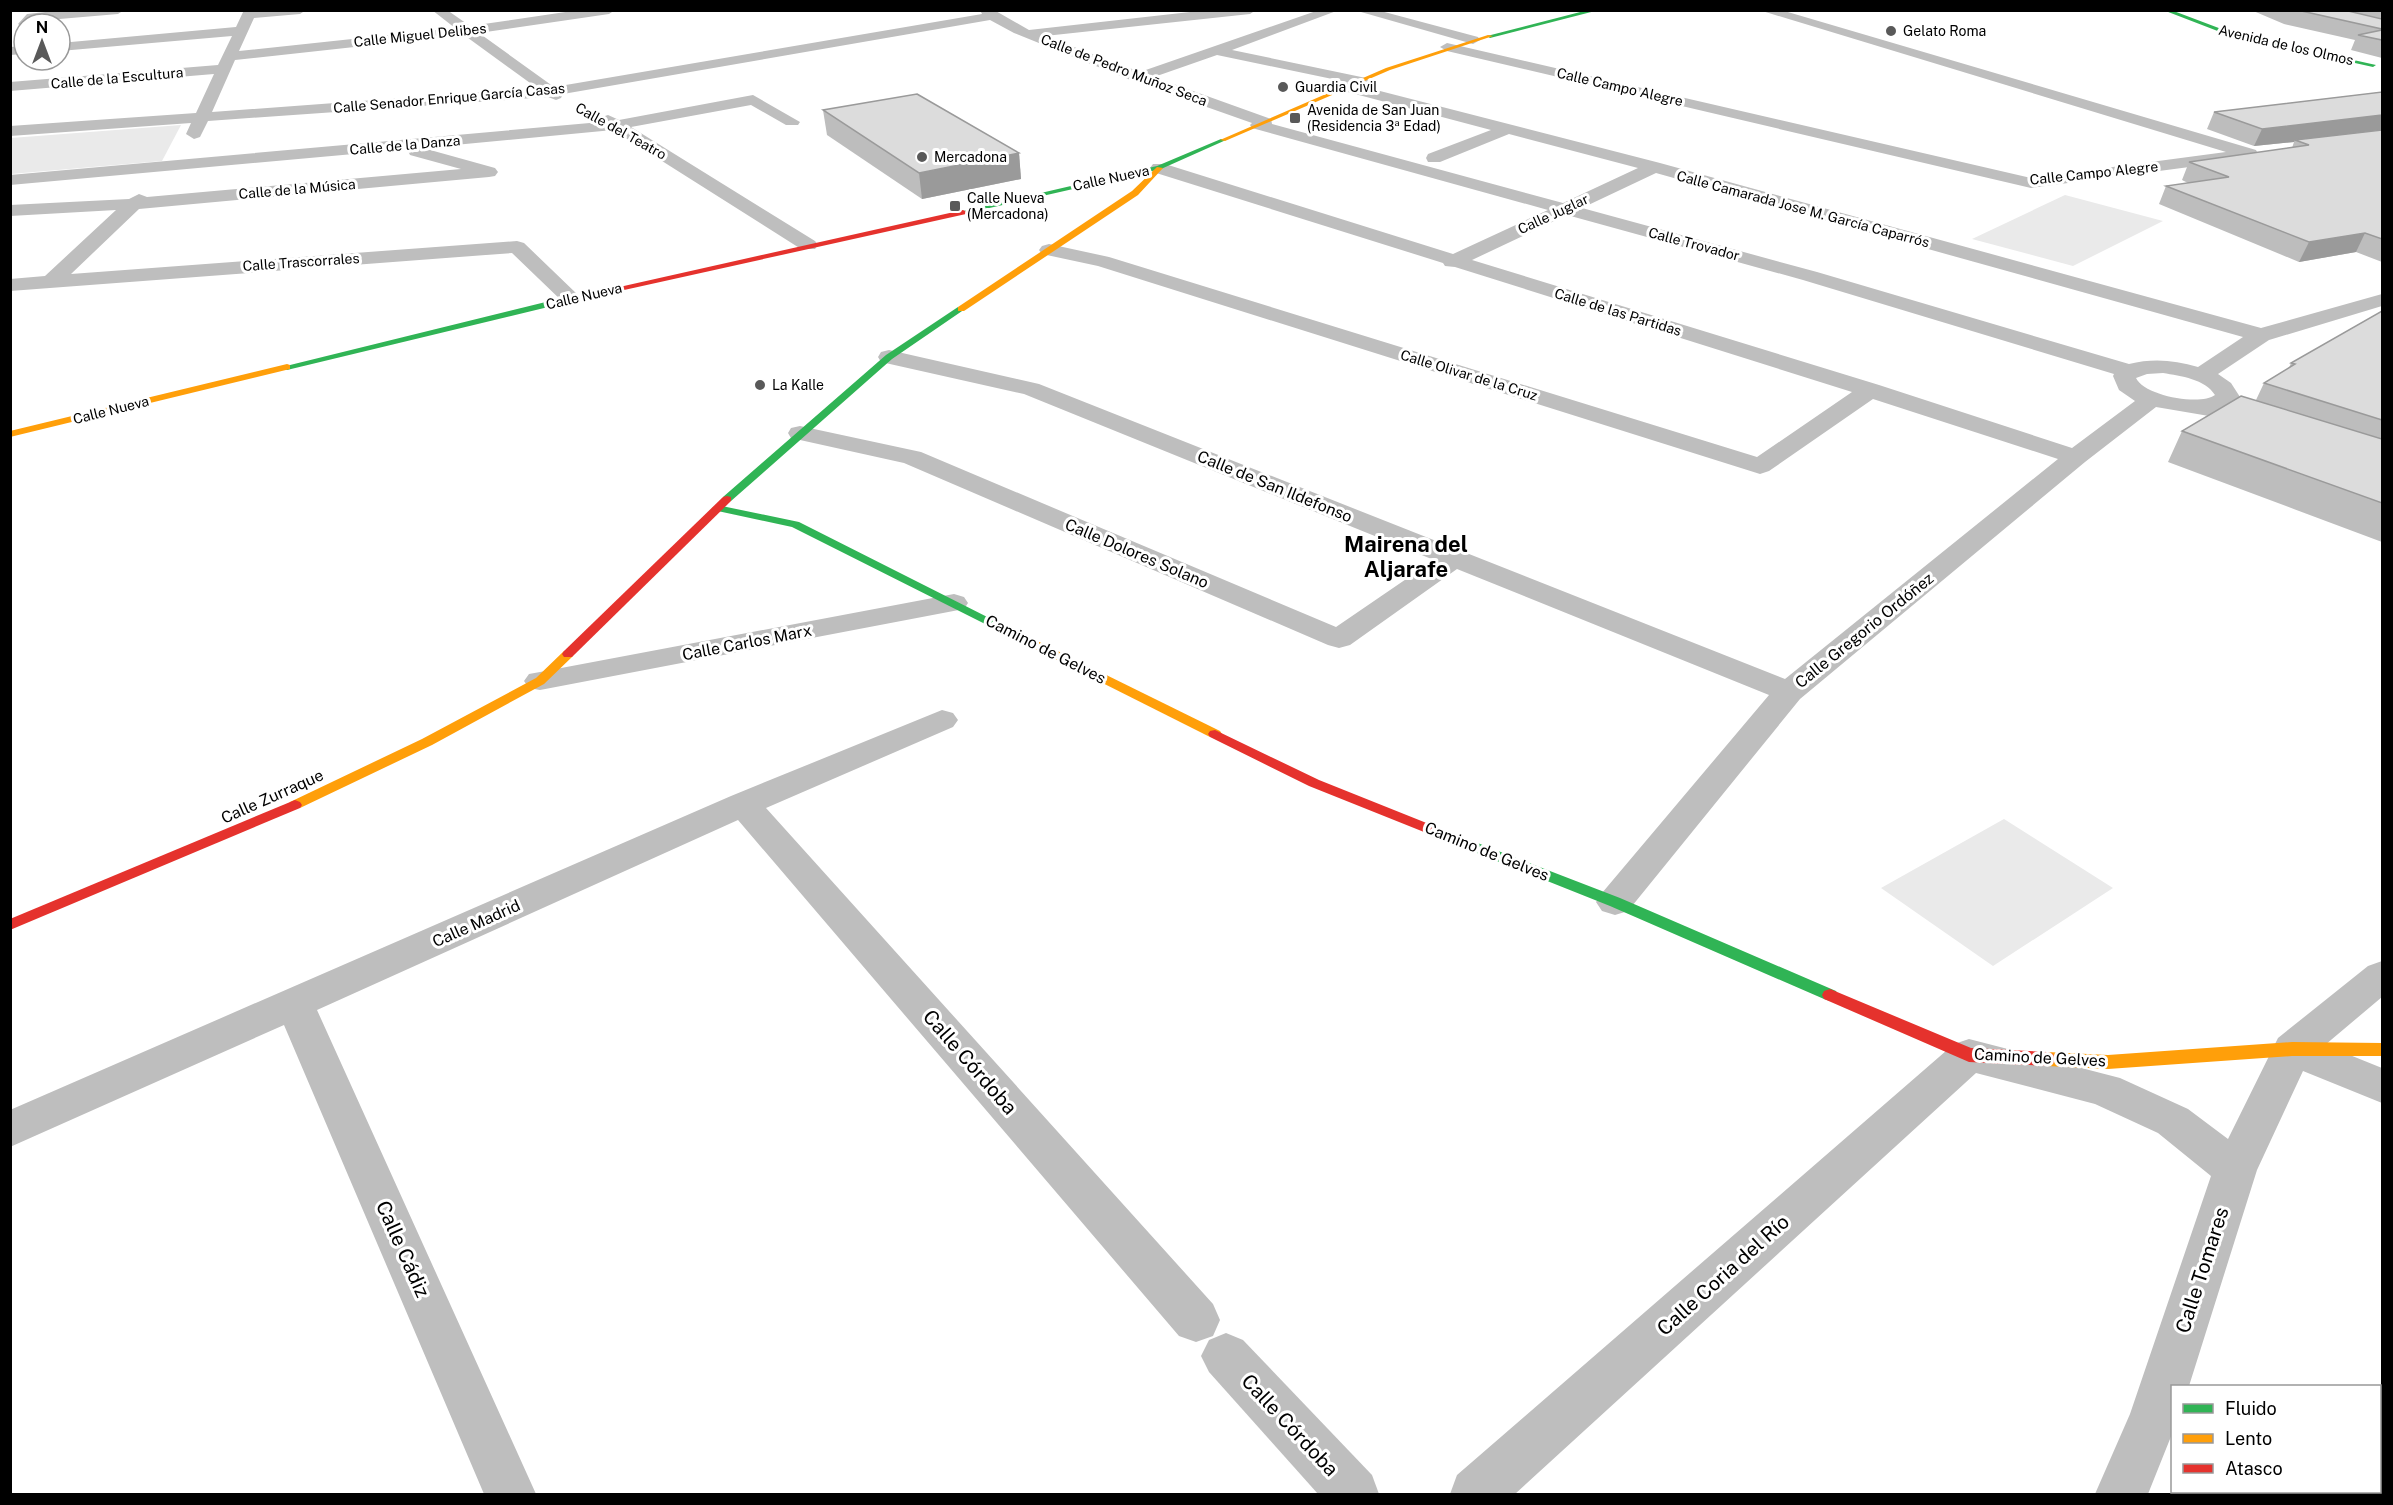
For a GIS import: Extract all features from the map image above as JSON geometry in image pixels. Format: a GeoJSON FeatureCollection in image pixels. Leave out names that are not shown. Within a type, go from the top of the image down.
{"type":"FeatureCollection","features":[{"type":"Feature","properties":{"kind":"street"},"geometry":{"type":"LineString","coordinates":[[72,17],[118,10]]}},
{"type":"Feature","properties":{"kind":"street"},"geometry":{"type":"LineString","coordinates":[[51,282],[132,204],[176,174],[250,12],[300,10]]}},
{"type":"Feature","properties":{"kind":"street","name":"Calle del Teatro"},"geometry":{"type":"LineString","coordinates":[[438,10],[549,92],[618,126],[808,245]]}},
{"type":"Feature","properties":{"kind":"street","name":"Calle Miguel Delibes"},"geometry":{"type":"LineString","coordinates":[[227,62],[609,10]]}},
{"type":"Feature","properties":{"kind":"street"},"geometry":{"type":"LineString","coordinates":[[1027,34],[1250,10]]}},
{"type":"Feature","properties":{"kind":"street"},"geometry":{"type":"LineString","coordinates":[[1138,78],[1334,10]]}},
{"type":"Feature","properties":{"kind":"street"},"geometry":{"type":"LineString","coordinates":[[1360,10],[1473,40]]}},
{"type":"Feature","properties":{"kind":"street"},"geometry":{"type":"LineString","coordinates":[[1159,168],[1353,84],[1447,47],[1597,10]]}},
{"type":"Feature","properties":{"kind":"street","name":"Calle Campo Alegre"},"geometry":{"type":"LineString","coordinates":[[1447,47],[2031,183],[2256,154],[1766,10]]}},
{"type":"Feature","properties":{"kind":"street","name":"Avenida de los Olmos"},"geometry":{"type":"LineString","coordinates":[[2165,10],[2230,34],[2378,66]]}},
{"type":"Feature","properties":{"kind":"street","name":"Avenida de los Olmos"},"geometry":{"type":"LineString","coordinates":[[2192,10],[2247,30],[2378,66]]}},
{"type":"Feature","properties":{"kind":"street","name":"Calle de Pedro Muñoz Seca"},"geometry":{"type":"LineString","coordinates":[[989,13],[1027,34],[1138,78],[1262,123]]}},
{"type":"Feature","properties":{"kind":"street","name":"Calle Senador Enrique García Casas"},"geometry":{"type":"LineString","coordinates":[[10,131],[549,92],[989,13]]}},
{"type":"Feature","properties":{"kind":"street"},"geometry":{"type":"LineString","coordinates":[[72,46],[241,31]]}},
{"type":"Feature","properties":{"kind":"street","name":"Calle Camarada Jose M. García Caparrós"},"geometry":{"type":"LineString","coordinates":[[1218,51],[1353,84],[1508,129],[1654,167],[2260,335]]}},
{"type":"Feature","properties":{"kind":"street","name":"Calle de la Escultura"},"geometry":{"type":"LineString","coordinates":[[10,87],[227,62]]}},
{"type":"Feature","properties":{"kind":"street","name":"Calle de la Danza"},"geometry":{"type":"LineString","coordinates":[[10,180],[618,126],[753,100],[792,122]]}},
{"type":"Feature","properties":{"kind":"street","name":"Calle Trovador"},"geometry":{"type":"LineString","coordinates":[[1262,123],[1810,276],[2128,371]]}},
{"type":"Feature","properties":{"kind":"street"},"geometry":{"type":"LineString","coordinates":[[1434,158],[1508,129]]}},
{"type":"Feature","properties":{"kind":"street","name":"Calle de la Música"},"geometry":{"type":"LineString","coordinates":[[10,211],[132,204],[489,172],[397,146]]}},
{"type":"Feature","properties":{"kind":"street","name":"Calle Juglar"},"geometry":{"type":"LineString","coordinates":[[1452,262],[1654,167]]}},
{"type":"Feature","properties":{"kind":"street","name":"Calle Nueva"},"geometry":{"type":"LineString","coordinates":[[10,434],[571,299],[1159,168]]}},
{"type":"Feature","properties":{"kind":"street","name":"Calle Zurraque"},"geometry":{"type":"LineString","coordinates":[[10,925],[269,817],[427,742],[540,681],[717,508],[889,357],[1135,193],[1159,168]]}},
{"type":"Feature","properties":{"kind":"street","name":"Calle de las Partidas"},"geometry":{"type":"LineString","coordinates":[[1159,168],[1452,262],[1871,390],[2076,457]]}},
{"type":"Feature","properties":{"kind":"street"},"geometry":{"type":"LineString","coordinates":[[1104,180],[1142,186]]}},
{"type":"Feature","properties":{"kind":"street","name":"Calle Trascorrales"},"geometry":{"type":"LineString","coordinates":[[10,285],[518,247],[571,299]]}},
{"type":"Feature","properties":{"kind":"street","name":"Calle Olivar de la Cruz"},"geometry":{"type":"LineString","coordinates":[[1049,250],[1102,261],[1760,466],[1871,390]]}},
{"type":"Feature","properties":{"kind":"street"},"geometry":{"type":"LineString","coordinates":[[2201,375],[2260,335],[2382,300]]}},
{"type":"Feature","properties":{"kind":"street","name":"Calle de San Ildefonso"},"geometry":{"type":"LineString","coordinates":[[889,357],[1031,389],[1789,692]]}},
{"type":"Feature","properties":{"kind":"street"},"geometry":{"type":"LineString","coordinates":[[2144,367],[2167,367],[2201,375],[2222,386],[2228,397],[2274,421],[2152,399],[2130,387],[2124,381],[2124,376],[2128,371],[2144,367]]}},
{"type":"Feature","properties":{"kind":"street"},"geometry":{"type":"LineString","coordinates":[[2203,408],[2216,406],[2228,397]]}},
{"type":"Feature","properties":{"kind":"street","name":"Calle Gregorio Ordóñez"},"geometry":{"type":"LineString","coordinates":[[1615,902],[1789,692],[2076,457],[2152,399]]}},
{"type":"Feature","properties":{"kind":"street","name":"Calle Dolores Solano"},"geometry":{"type":"LineString","coordinates":[[800,434],[912,457],[1339,639],[1455,558]]}},
{"type":"Feature","properties":{"kind":"street","name":"Camino de Gelves"},"geometry":{"type":"LineString","coordinates":[[717,508],[795,524],[1314,783],[1615,902],[1969,1055],[2108,1062],[2292,1049],[2382,1050]]}},
{"type":"Feature","properties":{"kind":"street","name":"Calle Carlos Marx"},"geometry":{"type":"LineString","coordinates":[[540,681],[954,603]]}},
{"type":"Feature","properties":{"kind":"street","name":"Calle Madrid"},"geometry":{"type":"LineString","coordinates":[[10,1129],[743,804],[942,720]]}},
{"type":"Feature","properties":{"kind":"street","name":"Calle Córdoba"},"geometry":{"type":"LineString","coordinates":[[743,804],[1211,1338],[1353,1494]]}},
{"type":"Feature","properties":{"kind":"street"},"geometry":{"type":"LineString","coordinates":[[2382,976],[2292,1049],[2382,1086]]}},
{"type":"Feature","properties":{"kind":"street","name":"Calle Cádiz"},"geometry":{"type":"LineString","coordinates":[[295,1004],[510,1494]]}},
{"type":"Feature","properties":{"kind":"street","name":"Calle Tomares"},"geometry":{"type":"LineString","coordinates":[[2174,1385],[2235,1170],[2292,1049]]}},
{"type":"Feature","properties":{"kind":"street"},"geometry":{"type":"LineString","coordinates":[[1969,1055],[2104,1090],[2173,1121],[2235,1170]]}},
{"type":"Feature","properties":{"kind":"street","name":"Calle Coria del Río"},"geometry":{"type":"LineString","coordinates":[[1476,1494],[1969,1055]]}},
{"type":"Feature","properties":{"kind":"street","name":"Calle Tomares"},"geometry":{"type":"LineString","coordinates":[[2122,1494],[2164,1420],[2171,1395]]}},
{"type":"Feature","properties":{"kind":"shaded area"},"geometry":{"type":"Polygon","coordinates":[[[181,125],[162,161],[11,174],[11,138],[181,125]]]}},
{"type":"Feature","properties":{"kind":"shaded area"},"geometry":{"type":"Polygon","coordinates":[[[2065,195],[2163,221],[2073,266],[1972,239],[2065,195]]]}},
{"type":"Feature","properties":{"kind":"shaded area"},"geometry":{"type":"Polygon","coordinates":[[[2004,819],[2113,888],[1993,966],[1881,888],[2004,819]]]}},
{"type":"Feature","properties":{"kind":"building"},"geometry":{"type":"Polygon","coordinates":[[[2297,10],[2344,10],[2382,19],[2382,29],[2297,10]]]}},
{"type":"Feature","properties":{"kind":"building"},"geometry":{"type":"Polygon","coordinates":[[[2382,30],[2382,40],[2358,35],[2382,30]]]}},
{"type":"Feature","properties":{"kind":"building"},"geometry":{"type":"Polygon","coordinates":[[[2382,92],[2382,115],[2262,129],[2214,112],[2382,92]]]}},
{"type":"Feature","properties":{"kind":"building"},"geometry":{"type":"Polygon","coordinates":[[[917,94],[1019,153],[919,173],[823,110],[917,94]]]}},
{"type":"Feature","properties":{"kind":"building"},"geometry":{"type":"Polygon","coordinates":[[[2382,130],[2382,239],[2365,233],[2309,242],[2166,186],[2229,177],[2189,162],[2309,145],[2295,140],[2382,130]]]}},
{"type":"Feature","properties":{"kind":"building"},"geometry":{"type":"Polygon","coordinates":[[[2382,311],[2382,420],[2264,383],[2295,364],[2291,363],[2382,311]]]}},
{"type":"Feature","properties":{"kind":"building"},"geometry":{"type":"Polygon","coordinates":[[[2241,396],[2382,439],[2382,503],[2182,431],[2241,396]]]}},
{"type":"Feature","properties":{"kind":"traffic: fast"},"geometry":{"type":"LineString","coordinates":[[1490,36],[1597,10]]}},
{"type":"Feature","properties":{"kind":"traffic: fast"},"geometry":{"type":"LineString","coordinates":[[2165,10],[2230,34],[2373,65]]}},
{"type":"Feature","properties":{"kind":"traffic: fast"},"geometry":{"type":"LineString","coordinates":[[963,212],[1159,168],[1223,140]]}},
{"type":"Feature","properties":{"kind":"traffic: fast"},"geometry":{"type":"LineString","coordinates":[[287,367],[570,299]]}},
{"type":"Feature","properties":{"kind":"traffic: fast"},"geometry":{"type":"LineString","coordinates":[[727,499],[889,357],[961,309]]}},
{"type":"Feature","properties":{"kind":"traffic: fast"},"geometry":{"type":"LineString","coordinates":[[717,508],[795,524],[1009,631]]}},
{"type":"Feature","properties":{"kind":"traffic: fast"},"geometry":{"type":"LineString","coordinates":[[1449,837],[1615,902],[1830,995]]}},
{"type":"Feature","properties":{"kind":"traffic: slow"},"geometry":{"type":"LineString","coordinates":[[1223,140],[1388,69],[1490,36]]}},
{"type":"Feature","properties":{"kind":"traffic: slow"},"geometry":{"type":"LineString","coordinates":[[961,309],[1135,193],[1159,168]]}},
{"type":"Feature","properties":{"kind":"traffic: slow"},"geometry":{"type":"LineString","coordinates":[[10,434],[287,367]]}},
{"type":"Feature","properties":{"kind":"traffic: slow"},"geometry":{"type":"LineString","coordinates":[[1009,631],[1215,734]]}},
{"type":"Feature","properties":{"kind":"traffic: slow"},"geometry":{"type":"LineString","coordinates":[[295,805],[427,742],[540,681],[568,654]]}},
{"type":"Feature","properties":{"kind":"traffic: slow"},"geometry":{"type":"LineString","coordinates":[[2047,1059],[2108,1062],[2292,1049],[2382,1050]]}},
{"type":"Feature","properties":{"kind":"traffic: jam"},"geometry":{"type":"LineString","coordinates":[[570,299],[963,212]]}},
{"type":"Feature","properties":{"kind":"traffic: jam"},"geometry":{"type":"LineString","coordinates":[[568,654],[727,499]]}},
{"type":"Feature","properties":{"kind":"traffic: jam"},"geometry":{"type":"LineString","coordinates":[[1215,734],[1314,783],[1449,837]]}},
{"type":"Feature","properties":{"kind":"traffic: jam"},"geometry":{"type":"LineString","coordinates":[[10,925],[295,805]]}},
{"type":"Feature","properties":{"kind":"traffic: jam"},"geometry":{"type":"LineString","coordinates":[[1830,995],[1969,1055],[2047,1059]]}},
{"type":"Feature","properties":{"kind":"place","name":"Gelato Roma"},"geometry":{"type":"Point","coordinates":[1891,31]}},
{"type":"Feature","properties":{"kind":"place","name":"Guardia Civil"},"geometry":{"type":"Point","coordinates":[1283,87]}},
{"type":"Feature","properties":{"kind":"place","name":"Avenida de San Juan (Residencia 3ª Edad)"},"geometry":{"type":"Point","coordinates":[1295,118]}},
{"type":"Feature","properties":{"kind":"place","name":"Mercadona"},"geometry":{"type":"Point","coordinates":[922,157]}},
{"type":"Feature","properties":{"kind":"place","name":"Calle Nueva (Mercadona)"},"geometry":{"type":"Point","coordinates":[955,206]}},
{"type":"Feature","properties":{"kind":"place","name":"La Kalle"},"geometry":{"type":"Point","coordinates":[760,385]}},
{"type":"Feature","properties":{"kind":"district","name":"Mairena del Aljarafe"},"geometry":{"type":"Point","coordinates":[1406,556]}}]}
